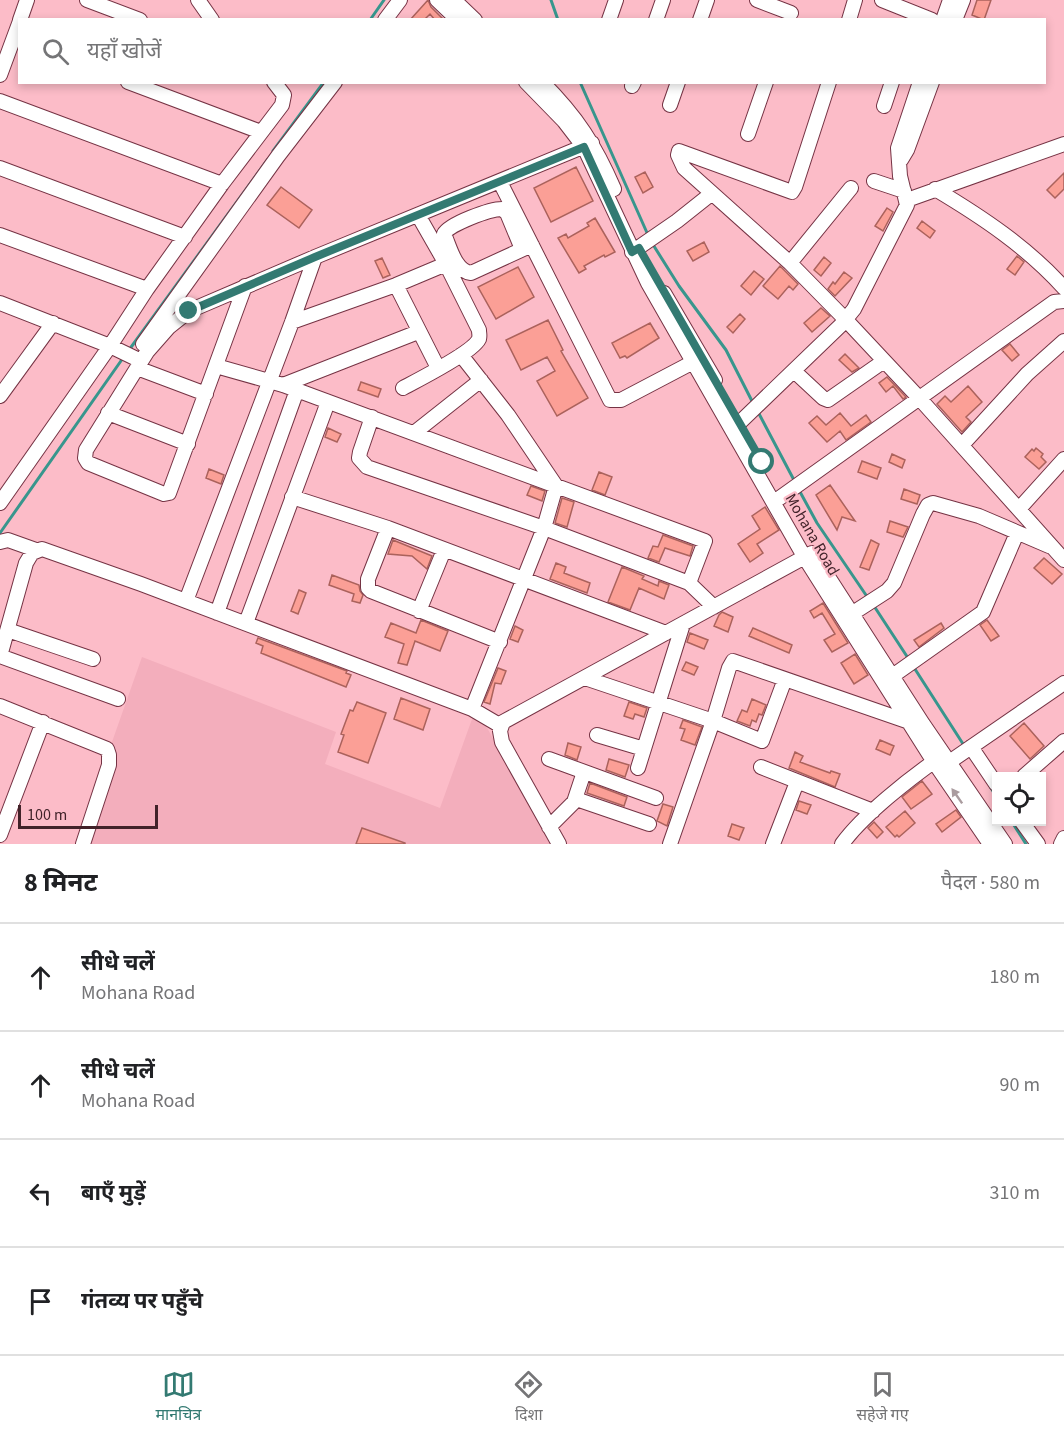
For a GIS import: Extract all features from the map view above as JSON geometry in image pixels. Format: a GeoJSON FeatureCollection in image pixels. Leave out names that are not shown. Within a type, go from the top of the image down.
{"type":"FeatureCollection","features":[{"type":"Feature","properties":{"kind":"street"},"geometry":{"type":"LineString","coordinates":[[21,18],[27,0]]}},
{"type":"Feature","properties":{"kind":"street"},"geometry":{"type":"LineString","coordinates":[[87,0],[135,18]]}},
{"type":"Feature","properties":{"kind":"street"},"geometry":{"type":"LineString","coordinates":[[198,0],[211,18]]}},
{"type":"Feature","properties":{"kind":"street"},"geometry":{"type":"LineString","coordinates":[[386,18],[400,0]]}},
{"type":"Feature","properties":{"kind":"street"},"geometry":{"type":"LineString","coordinates":[[437,0],[456,18]]}},
{"type":"Feature","properties":{"kind":"street"},"geometry":{"type":"LineString","coordinates":[[454,0],[473,18]]}},
{"type":"Feature","properties":{"kind":"street"},"geometry":{"type":"LineString","coordinates":[[610,18],[616,0]]}},
{"type":"Feature","properties":{"kind":"street"},"geometry":{"type":"LineString","coordinates":[[657,18],[663,0]]}},
{"type":"Feature","properties":{"kind":"street"},"geometry":{"type":"LineString","coordinates":[[701,18],[707,0]]}},
{"type":"Feature","properties":{"kind":"street"},"geometry":{"type":"LineString","coordinates":[[757,0],[792,11]]}},
{"type":"Feature","properties":{"kind":"street"},"geometry":{"type":"LineString","coordinates":[[850,18],[855,0]]}},
{"type":"Feature","properties":{"kind":"street"},"geometry":{"type":"LineString","coordinates":[[882,0],[918,11]]}},
{"type":"Feature","properties":{"kind":"street"},"geometry":{"type":"LineString","coordinates":[[944,18],[950,0]]}},
{"type":"Feature","properties":{"kind":"street"},"geometry":{"type":"LineString","coordinates":[[956,18],[963,0]]}},
{"type":"Feature","properties":{"kind":"street"},"geometry":{"type":"LineString","coordinates":[[0,75],[16,41]]}},
{"type":"Feature","properties":{"kind":"street"},"geometry":{"type":"LineString","coordinates":[[134,84],[261,132]]}},
{"type":"Feature","properties":{"kind":"street"},"geometry":{"type":"LineString","coordinates":[[0,503],[113,347],[147,289],[284,99],[283,92],[276,84]]}},
{"type":"Feature","properties":{"kind":"street"},"geometry":{"type":"LineString","coordinates":[[245,286],[171,491],[167,495],[164,494],[86,461],[86,450],[137,362],[278,156],[333,84]]}},
{"type":"Feature","properties":{"kind":"street","name":"Mohana Road"},"geometry":{"type":"LineString","coordinates":[[528,84],[588,145]]}},
{"type":"Feature","properties":{"kind":"street","name":"Mohana Road"},"geometry":{"type":"LineString","coordinates":[[544,84],[576,119],[643,245],[697,360],[736,426],[787,493],[809,555],[916,724],[952,757],[1005,844]]}},
{"type":"Feature","properties":{"kind":"street"},"geometry":{"type":"LineString","coordinates":[[669,105],[677,84]]}},
{"type":"Feature","properties":{"kind":"street"},"geometry":{"type":"LineString","coordinates":[[748,134],[765,84]]}},
{"type":"Feature","properties":{"kind":"street"},"geometry":{"type":"LineString","coordinates":[[828,84],[794,190],[787,191],[680,151],[678,155],[686,171],[790,263],[846,320],[921,399],[1064,560]]}},
{"type":"Feature","properties":{"kind":"street"},"geometry":{"type":"LineString","coordinates":[[884,106],[891,84]]}},
{"type":"Feature","properties":{"kind":"street"},"geometry":{"type":"LineString","coordinates":[[736,426],[846,320],[854,309],[907,207],[900,176],[898,148],[919,84]]}},
{"type":"Feature","properties":{"kind":"street"},"geometry":{"type":"LineString","coordinates":[[899,162],[907,150],[931,84]]}},
{"type":"Feature","properties":{"kind":"street"},"geometry":{"type":"LineString","coordinates":[[0,101],[222,184]]}},
{"type":"Feature","properties":{"kind":"street"},"geometry":{"type":"LineString","coordinates":[[874,181],[905,196],[935,189],[1064,144]]}},
{"type":"Feature","properties":{"kind":"street"},"geometry":{"type":"LineString","coordinates":[[137,362],[162,334],[184,315],[201,305],[588,145]]}},
{"type":"Feature","properties":{"kind":"street"},"geometry":{"type":"LineString","coordinates":[[0,168],[185,237]]}},
{"type":"Feature","properties":{"kind":"street"},"geometry":{"type":"LineString","coordinates":[[500,182],[527,247]]}},
{"type":"Feature","properties":{"kind":"street"},"geometry":{"type":"LineString","coordinates":[[790,263],[852,188]]}},
{"type":"Feature","properties":{"kind":"street"},"geometry":{"type":"LineString","coordinates":[[935,189],[977,215],[1031,254],[1064,288]]}},
{"type":"Feature","properties":{"kind":"street"},"geometry":{"type":"LineString","coordinates":[[643,245],[711,194]]}},
{"type":"Feature","properties":{"kind":"street"},"geometry":{"type":"LineString","coordinates":[[527,247],[471,273],[466,273],[459,266],[444,234],[449,228],[491,210],[502,209],[507,213],[527,247],[610,400],[621,400],[697,360]]}},
{"type":"Feature","properties":{"kind":"street"},"geometry":{"type":"LineString","coordinates":[[403,388],[461,355],[478,341],[480,334],[446,264],[418,215]]}},
{"type":"Feature","properties":{"kind":"street"},"geometry":{"type":"LineString","coordinates":[[0,235],[147,289]]}},
{"type":"Feature","properties":{"kind":"street"},"geometry":{"type":"LineString","coordinates":[[186,601],[315,257]]}},
{"type":"Feature","properties":{"kind":"street"},"geometry":{"type":"LineString","coordinates":[[292,322],[396,285],[446,264]]}},
{"type":"Feature","properties":{"kind":"street"},"geometry":{"type":"LineString","coordinates":[[396,285],[438,368]]}},
{"type":"Feature","properties":{"kind":"street"},"geometry":{"type":"LineString","coordinates":[[787,493],[1054,302],[1064,301]]}},
{"type":"Feature","properties":{"kind":"street"},"geometry":{"type":"LineString","coordinates":[[0,303],[113,347],[137,362],[206,394]]}},
{"type":"Feature","properties":{"kind":"street"},"geometry":{"type":"LineString","coordinates":[[0,396],[53,323]]}},
{"type":"Feature","properties":{"kind":"street"},"geometry":{"type":"LineString","coordinates":[[283,385],[418,332]]}},
{"type":"Feature","properties":{"kind":"street"},"geometry":{"type":"LineString","coordinates":[[962,445],[1019,382],[1064,341]]}},
{"type":"Feature","properties":{"kind":"street"},"geometry":{"type":"LineString","coordinates":[[461,355],[556,486]]}},
{"type":"Feature","properties":{"kind":"street"},"geometry":{"type":"LineString","coordinates":[[794,371],[828,400],[884,361]]}},
{"type":"Feature","properties":{"kind":"street"},"geometry":{"type":"LineString","coordinates":[[216,366],[297,390],[705,541],[689,583]]}},
{"type":"Feature","properties":{"kind":"street"},"geometry":{"type":"LineString","coordinates":[[414,433],[481,380]]}},
{"type":"Feature","properties":{"kind":"street"},"geometry":{"type":"LineString","coordinates":[[217,613],[297,390]]}},
{"type":"Feature","properties":{"kind":"street"},"geometry":{"type":"LineString","coordinates":[[246,624],[328,402]]}},
{"type":"Feature","properties":{"kind":"street"},"geometry":{"type":"LineString","coordinates":[[108,413],[188,444]]}},
{"type":"Feature","properties":{"kind":"street"},"geometry":{"type":"LineString","coordinates":[[372,417],[359,458],[367,467],[544,528],[689,583],[714,607]]}},
{"type":"Feature","properties":{"kind":"street"},"geometry":{"type":"LineString","coordinates":[[1019,509],[1064,459]]}},
{"type":"Feature","properties":{"kind":"street"},"geometry":{"type":"LineString","coordinates":[[472,709],[525,580],[556,486]]}},
{"type":"Feature","properties":{"kind":"street"},"geometry":{"type":"LineString","coordinates":[[292,497],[388,528],[666,633]]}},
{"type":"Feature","properties":{"kind":"street"},"geometry":{"type":"LineString","coordinates":[[853,613],[894,584],[928,505],[936,504],[960,510],[1053,548]]}},
{"type":"Feature","properties":{"kind":"street"},"geometry":{"type":"LineString","coordinates":[[388,528],[368,579],[368,588],[374,593],[500,642]]}},
{"type":"Feature","properties":{"kind":"street"},"geometry":{"type":"LineString","coordinates":[[887,680],[983,612],[1017,532]]}},
{"type":"Feature","properties":{"kind":"street"},"geometry":{"type":"LineString","coordinates":[[0,542],[8,540],[36,550],[42,549],[186,601],[472,709],[501,726]]}},
{"type":"Feature","properties":{"kind":"street"},"geometry":{"type":"LineString","coordinates":[[36,550],[29,556],[26,563],[0,656],[118,699]]}},
{"type":"Feature","properties":{"kind":"street"},"geometry":{"type":"LineString","coordinates":[[419,611],[444,550]]}},
{"type":"Feature","properties":{"kind":"street"},"geometry":{"type":"LineString","coordinates":[[559,844],[502,742],[501,726],[509,718],[809,555]]}},
{"type":"Feature","properties":{"kind":"street","name":"Mohana Road"},"geometry":{"type":"LineString","coordinates":[[809,555],[853,613],[887,680]]}},
{"type":"Feature","properties":{"kind":"street"},"geometry":{"type":"LineString","coordinates":[[638,768],[683,624]]}},
{"type":"Feature","properties":{"kind":"street"},"geometry":{"type":"LineString","coordinates":[[8,630],[93,659]]}},
{"type":"Feature","properties":{"kind":"street"},"geometry":{"type":"LineString","coordinates":[[670,844],[729,668],[734,661],[916,724]]}},
{"type":"Feature","properties":{"kind":"street"},"geometry":{"type":"LineString","coordinates":[[585,678],[713,721],[762,741],[785,680]]}},
{"type":"Feature","properties":{"kind":"street"},"geometry":{"type":"LineString","coordinates":[[842,844],[873,811],[1064,683]]}},
{"type":"Feature","properties":{"kind":"street"},"geometry":{"type":"LineString","coordinates":[[0,706],[104,746],[108,751],[109,761],[106,774],[83,844]]}},
{"type":"Feature","properties":{"kind":"street"},"geometry":{"type":"LineString","coordinates":[[0,835],[43,722]]}},
{"type":"Feature","properties":{"kind":"street"},"geometry":{"type":"LineString","coordinates":[[597,735],[644,749]]}},
{"type":"Feature","properties":{"kind":"street"},"geometry":{"type":"LineString","coordinates":[[1030,772],[1064,741]]}},
{"type":"Feature","properties":{"kind":"street"},"geometry":{"type":"LineString","coordinates":[[952,757],[992,782]]}},
{"type":"Feature","properties":{"kind":"street","name":"Mohana Road"},"geometry":{"type":"LineString","coordinates":[[952,757],[990,844]]}},
{"type":"Feature","properties":{"kind":"street"},"geometry":{"type":"LineString","coordinates":[[549,759],[656,798]]}},
{"type":"Feature","properties":{"kind":"street"},"geometry":{"type":"LineString","coordinates":[[761,767],[873,811]]}},
{"type":"Feature","properties":{"kind":"street"},"geometry":{"type":"LineString","coordinates":[[549,827],[576,798],[584,772]]}},
{"type":"Feature","properties":{"kind":"street"},"geometry":{"type":"LineString","coordinates":[[773,844],[797,782]]}},
{"type":"Feature","properties":{"kind":"street"},"geometry":{"type":"LineString","coordinates":[[576,798],[649,824]]}},
{"type":"Feature","properties":{"kind":"street"},"geometry":{"type":"LineString","coordinates":[[1025,826],[1038,844]]}},
{"type":"Feature","properties":{"kind":"street"},"geometry":{"type":"LineString","coordinates":[[1061,844],[1064,838]]}},
{"type":"Feature","properties":{"kind":"shaded area"},"geometry":{"type":"Polygon","coordinates":[[[142,657],[336,732],[325,764],[440,808],[476,708],[552,844],[76,844],[142,657]]]}},
{"type":"Feature","properties":{"kind":"building"},"geometry":{"type":"Polygon","coordinates":[[[428,0],[431,7],[442,18],[433,18],[430,14],[426,18],[412,18],[428,0]]]}},
{"type":"Feature","properties":{"kind":"building"},"geometry":{"type":"Polygon","coordinates":[[[977,0],[991,0],[985,18],[972,15],[977,0]]]}},
{"type":"Feature","properties":{"kind":"building"},"geometry":{"type":"Polygon","coordinates":[[[576,167],[593,201],[551,222],[534,188],[576,167]]]}},
{"type":"Feature","properties":{"kind":"building"},"geometry":{"type":"Polygon","coordinates":[[[645,172],[653,187],[643,193],[635,177],[645,172]]]}},
{"type":"Feature","properties":{"kind":"building"},"geometry":{"type":"Polygon","coordinates":[[[1064,173],[1064,189],[1055,198],[1047,190],[1064,173]]]}},
{"type":"Feature","properties":{"kind":"building"},"geometry":{"type":"Polygon","coordinates":[[[281,187],[312,210],[299,228],[267,205],[281,187]]]}},
{"type":"Feature","properties":{"kind":"building"},"geometry":{"type":"Polygon","coordinates":[[[887,208],[893,212],[883,231],[875,226],[887,208]]]}},
{"type":"Feature","properties":{"kind":"building"},"geometry":{"type":"Polygon","coordinates":[[[595,218],[615,252],[584,266],[586,269],[579,273],[558,238],[566,234],[568,238],[589,226],[587,223],[595,218]]]}},
{"type":"Feature","properties":{"kind":"building"},"geometry":{"type":"Polygon","coordinates":[[[922,221],[935,231],[930,238],[917,228],[922,221]]]}},
{"type":"Feature","properties":{"kind":"building"},"geometry":{"type":"Polygon","coordinates":[[[704,242],[709,252],[693,261],[687,251],[704,242]]]}},
{"type":"Feature","properties":{"kind":"building"},"geometry":{"type":"Polygon","coordinates":[[[1017,256],[1024,262],[1015,275],[1007,269],[1017,256]]]}},
{"type":"Feature","properties":{"kind":"building"},"geometry":{"type":"Polygon","coordinates":[[[824,257],[831,263],[821,276],[814,270],[824,257]]]}},
{"type":"Feature","properties":{"kind":"building"},"geometry":{"type":"Polygon","coordinates":[[[382,258],[390,275],[383,278],[375,261],[382,258]]]}},
{"type":"Feature","properties":{"kind":"building"},"geometry":{"type":"Polygon","coordinates":[[[780,266],[798,284],[793,290],[789,286],[778,299],[763,286],[780,266]]]}},
{"type":"Feature","properties":{"kind":"building"},"geometry":{"type":"Polygon","coordinates":[[[518,267],[534,297],[496,319],[478,287],[518,267]]]}},
{"type":"Feature","properties":{"kind":"building"},"geometry":{"type":"Polygon","coordinates":[[[754,271],[764,279],[751,295],[741,286],[754,271]]]}},
{"type":"Feature","properties":{"kind":"building"},"geometry":{"type":"Polygon","coordinates":[[[844,272],[852,278],[835,296],[828,289],[844,272]]]}},
{"type":"Feature","properties":{"kind":"building"},"geometry":{"type":"Polygon","coordinates":[[[821,308],[830,316],[812,332],[804,323],[821,308]]]}},
{"type":"Feature","properties":{"kind":"building"},"geometry":{"type":"Polygon","coordinates":[[[740,314],[745,319],[733,333],[727,327],[740,314]]]}},
{"type":"Feature","properties":{"kind":"building"},"geometry":{"type":"Polygon","coordinates":[[[548,320],[563,350],[561,351],[588,398],[557,416],[537,381],[555,371],[547,357],[521,370],[506,340],[548,320]]]}},
{"type":"Feature","properties":{"kind":"building"},"geometry":{"type":"Polygon","coordinates":[[[650,323],[659,338],[627,358],[625,356],[620,358],[612,343],[650,323]]]}},
{"type":"Feature","properties":{"kind":"building"},"geometry":{"type":"Polygon","coordinates":[[[1010,344],[1019,355],[1012,361],[1002,350],[1010,344]]]}},
{"type":"Feature","properties":{"kind":"building"},"geometry":{"type":"Polygon","coordinates":[[[845,354],[859,368],[852,372],[839,360],[845,354]]]}},
{"type":"Feature","properties":{"kind":"building"},"geometry":{"type":"Polygon","coordinates":[[[887,377],[906,397],[903,399],[893,386],[886,392],[879,383],[887,377]]]}},
{"type":"Feature","properties":{"kind":"building"},"geometry":{"type":"Polygon","coordinates":[[[361,382],[381,389],[378,397],[358,390],[361,382]]]}},
{"type":"Feature","properties":{"kind":"building"},"geometry":{"type":"Polygon","coordinates":[[[968,386],[982,402],[966,417],[971,422],[962,432],[937,404],[945,396],[951,402],[968,386]]]}},
{"type":"Feature","properties":{"kind":"building"},"geometry":{"type":"Polygon","coordinates":[[[840,413],[851,426],[866,415],[871,422],[846,440],[840,431],[827,442],[809,423],[817,416],[826,425],[840,413]]]}},
{"type":"Feature","properties":{"kind":"building"},"geometry":{"type":"Polygon","coordinates":[[[328,428],[341,434],[337,442],[325,437],[328,428]]]}},
{"type":"Feature","properties":{"kind":"building"},"geometry":{"type":"Polygon","coordinates":[[[1036,448],[1043,454],[1041,457],[1046,462],[1039,469],[1025,457],[1036,448]]]}},
{"type":"Feature","properties":{"kind":"building"},"geometry":{"type":"Polygon","coordinates":[[[892,454],[905,460],[902,468],[889,462],[892,454]]]}},
{"type":"Feature","properties":{"kind":"building"},"geometry":{"type":"Polygon","coordinates":[[[862,461],[881,468],[877,479],[858,472],[862,461]]]}},
{"type":"Feature","properties":{"kind":"building"},"geometry":{"type":"Polygon","coordinates":[[[209,469],[224,475],[221,484],[206,478],[209,469]]]}},
{"type":"Feature","properties":{"kind":"building"},"geometry":{"type":"Polygon","coordinates":[[[599,472],[612,477],[605,495],[592,490],[599,472]]]}},
{"type":"Feature","properties":{"kind":"building"},"geometry":{"type":"Polygon","coordinates":[[[830,485],[855,521],[842,517],[837,530],[816,495],[830,485]]]}},
{"type":"Feature","properties":{"kind":"building"},"geometry":{"type":"Polygon","coordinates":[[[531,486],[545,491],[542,501],[527,495],[531,486]]]}},
{"type":"Feature","properties":{"kind":"building"},"geometry":{"type":"Polygon","coordinates":[[[904,489],[920,495],[917,504],[901,499],[904,489]]]}},
{"type":"Feature","properties":{"kind":"building"},"geometry":{"type":"Polygon","coordinates":[[[562,498],[574,502],[567,527],[555,523],[562,498]]]}},
{"type":"Feature","properties":{"kind":"building"},"geometry":{"type":"Polygon","coordinates":[[[765,507],[779,530],[757,544],[763,553],[750,562],[738,544],[760,529],[752,516],[765,507]]]}},
{"type":"Feature","properties":{"kind":"building"},"geometry":{"type":"Polygon","coordinates":[[[890,521],[908,527],[903,537],[887,532],[890,521]]]}},
{"type":"Feature","properties":{"kind":"building"},"geometry":{"type":"Polygon","coordinates":[[[663,535],[693,546],[690,556],[665,548],[659,562],[648,558],[653,546],[658,547],[663,535]]]}},
{"type":"Feature","properties":{"kind":"building"},"geometry":{"type":"Polygon","coordinates":[[[393,540],[432,556],[427,569],[412,556],[388,554],[393,540]]]}},
{"type":"Feature","properties":{"kind":"building"},"geometry":{"type":"Polygon","coordinates":[[[871,540],[879,544],[869,570],[860,567],[871,540]]]}},
{"type":"Feature","properties":{"kind":"building"},"geometry":{"type":"Polygon","coordinates":[[[1044,558],[1062,574],[1052,584],[1034,568],[1044,558]]]}},
{"type":"Feature","properties":{"kind":"building"},"geometry":{"type":"Polygon","coordinates":[[[556,563],[566,567],[564,573],[590,583],[587,593],[550,579],[556,563]]]}},
{"type":"Feature","properties":{"kind":"building"},"geometry":{"type":"Polygon","coordinates":[[[622,567],[644,576],[642,579],[658,586],[659,581],[669,585],[664,599],[639,588],[630,610],[608,602],[622,567]]]}},
{"type":"Feature","properties":{"kind":"building"},"geometry":{"type":"Polygon","coordinates":[[[332,575],[359,585],[363,595],[360,603],[352,601],[354,594],[329,585],[332,575]]]}},
{"type":"Feature","properties":{"kind":"building"},"geometry":{"type":"Polygon","coordinates":[[[299,590],[306,593],[298,614],[291,611],[299,590]]]}},
{"type":"Feature","properties":{"kind":"building"},"geometry":{"type":"Polygon","coordinates":[[[823,603],[848,643],[832,652],[824,640],[835,634],[822,613],[814,618],[810,611],[823,603]]]}},
{"type":"Feature","properties":{"kind":"building"},"geometry":{"type":"Polygon","coordinates":[[[722,612],[733,617],[728,632],[714,626],[722,612]]]}},
{"type":"Feature","properties":{"kind":"building"},"geometry":{"type":"Polygon","coordinates":[[[421,620],[448,631],[440,651],[415,641],[407,665],[398,663],[404,644],[385,637],[391,623],[416,633],[421,620]]]}},
{"type":"Feature","properties":{"kind":"building"},"geometry":{"type":"Polygon","coordinates":[[[987,620],[999,636],[991,641],[980,625],[987,620]]]}},
{"type":"Feature","properties":{"kind":"building"},"geometry":{"type":"Polygon","coordinates":[[[941,623],[944,628],[919,647],[914,640],[941,623]]]}},
{"type":"Feature","properties":{"kind":"building"},"geometry":{"type":"Polygon","coordinates":[[[515,626],[523,630],[518,642],[510,639],[515,626]]]}},
{"type":"Feature","properties":{"kind":"building"},"geometry":{"type":"Polygon","coordinates":[[[753,628],[792,645],[789,653],[749,636],[753,628]]]}},
{"type":"Feature","properties":{"kind":"building"},"geometry":{"type":"Polygon","coordinates":[[[690,633],[708,640],[704,649],[687,642],[690,633]]]}},
{"type":"Feature","properties":{"kind":"building"},"geometry":{"type":"Polygon","coordinates":[[[258,638],[347,671],[346,673],[351,675],[346,687],[261,653],[263,646],[256,643],[258,638]]]}},
{"type":"Feature","properties":{"kind":"building"},"geometry":{"type":"Polygon","coordinates":[[[855,654],[868,675],[854,684],[841,663],[855,654]]]}},
{"type":"Feature","properties":{"kind":"building"},"geometry":{"type":"Polygon","coordinates":[[[686,662],[698,667],[694,675],[682,670],[686,662]]]}},
{"type":"Feature","properties":{"kind":"building"},"geometry":{"type":"Polygon","coordinates":[[[498,668],[506,671],[501,684],[495,683],[490,704],[484,702],[498,668]]]}},
{"type":"Feature","properties":{"kind":"building"},"geometry":{"type":"Polygon","coordinates":[[[401,698],[430,709],[423,730],[394,719],[401,698]]]}},
{"type":"Feature","properties":{"kind":"building"},"geometry":{"type":"Polygon","coordinates":[[[752,699],[766,705],[762,715],[759,714],[756,722],[752,720],[750,726],[737,721],[742,710],[747,712],[752,699]]]}},
{"type":"Feature","properties":{"kind":"building"},"geometry":{"type":"Polygon","coordinates":[[[357,702],[386,713],[368,763],[338,752],[344,735],[341,734],[350,710],[353,711],[357,702]]]}},
{"type":"Feature","properties":{"kind":"building"},"geometry":{"type":"Polygon","coordinates":[[[629,702],[647,708],[644,717],[635,714],[633,719],[624,716],[629,702]]]}},
{"type":"Feature","properties":{"kind":"building"},"geometry":{"type":"Polygon","coordinates":[[[683,720],[702,727],[695,745],[681,740],[685,729],[680,728],[683,720]]]}},
{"type":"Feature","properties":{"kind":"building"},"geometry":{"type":"Polygon","coordinates":[[[1024,723],[1044,746],[1030,759],[1010,736],[1024,723]]]}},
{"type":"Feature","properties":{"kind":"building"},"geometry":{"type":"Polygon","coordinates":[[[880,740],[894,746],[890,755],[876,749],[880,740]]]}},
{"type":"Feature","properties":{"kind":"building"},"geometry":{"type":"Polygon","coordinates":[[[568,743],[581,747],[577,760],[565,755],[568,743]]]}},
{"type":"Feature","properties":{"kind":"building"},"geometry":{"type":"Polygon","coordinates":[[[795,752],[803,756],[800,762],[830,773],[831,771],[840,774],[835,787],[789,768],[795,752]]]}},
{"type":"Feature","properties":{"kind":"building"},"geometry":{"type":"Polygon","coordinates":[[[609,759],[629,765],[625,777],[606,770],[609,759]]]}},
{"type":"Feature","properties":{"kind":"building"},"geometry":{"type":"Polygon","coordinates":[[[922,781],[932,794],[911,809],[902,797],[922,781]]]}},
{"type":"Feature","properties":{"kind":"building"},"geometry":{"type":"Polygon","coordinates":[[[590,783],[627,797],[624,806],[587,793],[590,783]]]}},
{"type":"Feature","properties":{"kind":"building"},"geometry":{"type":"Polygon","coordinates":[[[799,801],[811,805],[807,814],[796,810],[799,801]]]}},
{"type":"Feature","properties":{"kind":"building"},"geometry":{"type":"Polygon","coordinates":[[[663,804],[673,807],[667,826],[657,821],[663,804]]]}},
{"type":"Feature","properties":{"kind":"building"},"geometry":{"type":"Polygon","coordinates":[[[956,810],[961,817],[942,832],[936,824],[956,810]]]}},
{"type":"Feature","properties":{"kind":"building"},"geometry":{"type":"Polygon","coordinates":[[[905,811],[915,823],[899,837],[897,835],[895,837],[886,827],[905,811]]]}},
{"type":"Feature","properties":{"kind":"building"},"geometry":{"type":"Polygon","coordinates":[[[874,822],[883,832],[877,838],[868,828],[874,822]]]}},
{"type":"Feature","properties":{"kind":"building"},"geometry":{"type":"Polygon","coordinates":[[[732,824],[744,828],[739,840],[728,836],[732,824]]]}},
{"type":"Feature","properties":{"kind":"building"},"geometry":{"type":"Polygon","coordinates":[[[362,828],[405,843],[405,844],[356,844],[362,828]]]}},
{"type":"Feature","properties":{"kind":"waterway"},"geometry":{"type":"LineString","coordinates":[[371,18],[384,0]]}},
{"type":"Feature","properties":{"kind":"waterway"},"geometry":{"type":"LineString","coordinates":[[551,0],[557,18]]}},
{"type":"Feature","properties":{"kind":"waterway"},"geometry":{"type":"LineString","coordinates":[[273,151],[323,84]]}},
{"type":"Feature","properties":{"kind":"waterway"},"geometry":{"type":"LineString","coordinates":[[581,84],[648,235]]}},
{"type":"Feature","properties":{"kind":"waterway"},"geometry":{"type":"LineString","coordinates":[[129,350],[268,159]]}},
{"type":"Feature","properties":{"kind":"waterway"},"geometry":{"type":"LineString","coordinates":[[652,243],[679,286],[726,350],[754,405]]}},
{"type":"Feature","properties":{"kind":"waterway"},"geometry":{"type":"LineString","coordinates":[[0,533],[123,358]]}},
{"type":"Feature","properties":{"kind":"waterway"},"geometry":{"type":"LineString","coordinates":[[757,410],[795,482]]}},
{"type":"Feature","properties":{"kind":"waterway"},"geometry":{"type":"LineString","coordinates":[[799,490],[817,523],[868,598]]}},
{"type":"Feature","properties":{"kind":"waterway"},"geometry":{"type":"LineString","coordinates":[[874,606],[908,658]]}},
{"type":"Feature","properties":{"kind":"waterway"},"geometry":{"type":"LineString","coordinates":[[913,666],[965,747]]}},
{"type":"Feature","properties":{"kind":"waterway"},"geometry":{"type":"LineString","coordinates":[[1015,826],[1026,844]]}},
{"type":"Feature","properties":{"kind":"route"},"geometry":{"type":"LineString","coordinates":[[189,311],[584,147],[632,252],[639,248],[762,462]]}}]}
